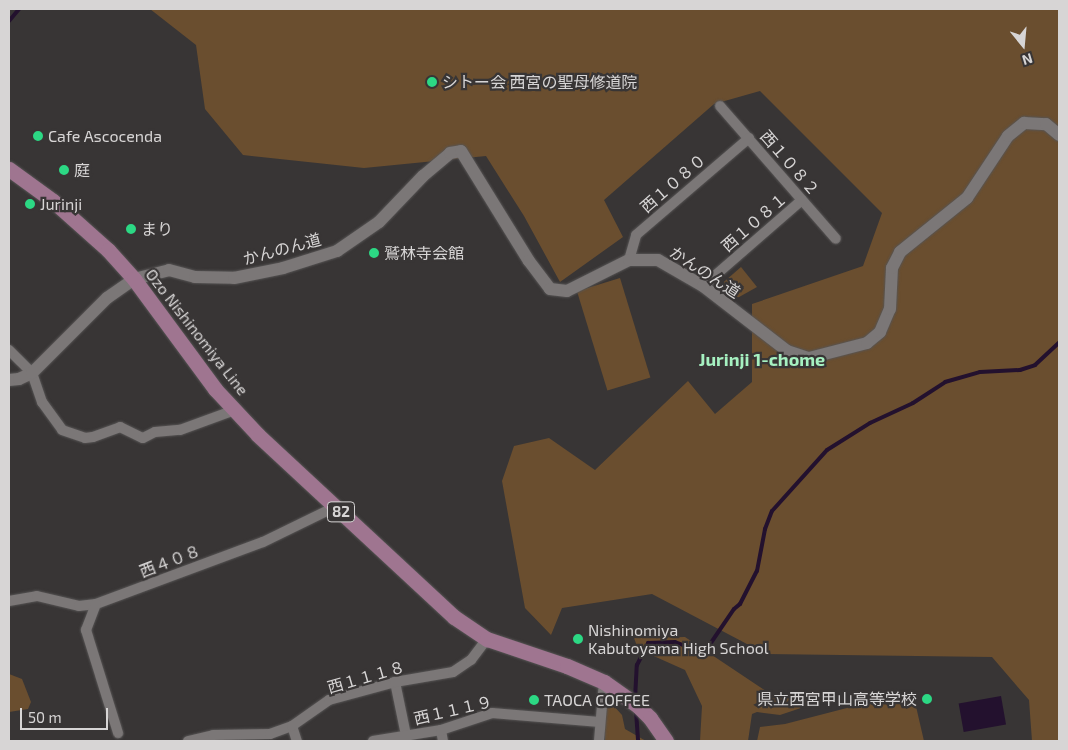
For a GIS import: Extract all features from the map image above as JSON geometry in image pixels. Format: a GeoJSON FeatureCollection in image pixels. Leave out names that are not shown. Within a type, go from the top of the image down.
{"type":"FeatureCollection","features":[{"type":"Feature","properties":{"kind":"main road","name":"Ozo Nishinomiya Line"},"geometry":{"type":"LineString","coordinates":[[9,169],[53,201],[108,250],[134,279],[215,389],[234,410],[258,435],[454,617],[487,639],[567,666],[604,682],[638,706],[666,741]]}},
{"type":"Feature","properties":{"kind":"street","name":"西１０８２"},"geometry":{"type":"LineString","coordinates":[[720,106],[836,239]]}},
{"type":"Feature","properties":{"kind":"street","name":"かんのん道"},"geometry":{"type":"LineString","coordinates":[[134,279],[169,270],[195,277],[234,278],[283,268],[337,251],[378,222],[423,176],[450,153],[461,151],[529,260],[550,289],[567,291],[629,260],[658,260],[703,286],[787,351],[809,358],[867,342],[880,332],[890,309],[892,268],[900,252],[967,198],[1008,136],[1024,123],[1046,124],[1059,135]]}},
{"type":"Feature","properties":{"kind":"street","name":"西１０８０"},"geometry":{"type":"LineString","coordinates":[[629,260],[636,235],[748,138]]}},
{"type":"Feature","properties":{"kind":"street","name":"西１０８１"},"geometry":{"type":"LineString","coordinates":[[703,286],[802,200]]}},
{"type":"Feature","properties":{"kind":"street"},"geometry":{"type":"LineString","coordinates":[[9,380],[20,379],[32,372],[107,298],[134,279]]}},
{"type":"Feature","properties":{"kind":"street"},"geometry":{"type":"LineString","coordinates":[[9,350],[32,372],[42,402],[62,430],[85,438],[120,427],[143,438],[155,432],[180,430],[234,410]]}},
{"type":"Feature","properties":{"kind":"street","name":"西４０８"},"geometry":{"type":"LineString","coordinates":[[9,601],[37,596],[79,606],[96,604],[264,542],[335,507]]}},
{"type":"Feature","properties":{"kind":"street"},"geometry":{"type":"LineString","coordinates":[[96,604],[86,630],[118,733]]}},
{"type":"Feature","properties":{"kind":"street","name":"西１１１８"},"geometry":{"type":"LineString","coordinates":[[188,741],[213,735],[270,734],[292,726],[329,700],[395,682],[453,672],[470,660],[487,639]]}},
{"type":"Feature","properties":{"kind":"street"},"geometry":{"type":"LineString","coordinates":[[395,682],[406,736]]}},
{"type":"Feature","properties":{"kind":"street"},"geometry":{"type":"LineString","coordinates":[[599,741],[604,682]]}},
{"type":"Feature","properties":{"kind":"street","name":"西１１１９"},"geometry":{"type":"LineString","coordinates":[[373,741],[440,730],[492,713],[600,722]]}},
{"type":"Feature","properties":{"kind":"street"},"geometry":{"type":"LineString","coordinates":[[292,726],[297,741]]}},
{"type":"Feature","properties":{"kind":"street"},"geometry":{"type":"LineString","coordinates":[[440,730],[443,741]]}},
{"type":"Feature","properties":{"kind":"shaded area"},"geometry":{"type":"Polygon","coordinates":[[[150,9],[1059,9],[1059,741],[1032,741],[1029,700],[992,657],[766,654],[652,594],[562,608],[551,635],[525,608],[502,481],[514,446],[549,438],[595,470],[688,381],[715,414],[752,382],[752,304],[863,266],[882,213],[760,91],[714,104],[604,200],[623,237],[560,282],[524,216],[486,156],[364,168],[243,155],[205,109],[196,45],[150,9]]]}},
{"type":"Feature","properties":{"kind":"shaded area"},"geometry":{"type":"Polygon","coordinates":[[[741,267],[757,287],[732,301],[718,287],[741,267]]]}},
{"type":"Feature","properties":{"kind":"shaded area"},"geometry":{"type":"Polygon","coordinates":[[[620,278],[650,377],[607,391],[577,291],[620,278]]]}},
{"type":"Feature","properties":{"kind":"shaded area"},"geometry":{"type":"Polygon","coordinates":[[[685,637],[772,695],[831,698],[780,715],[757,712],[752,714],[748,741],[700,741],[702,706],[685,670],[638,649],[634,638],[685,637]]]}},
{"type":"Feature","properties":{"kind":"shaded area"},"geometry":{"type":"Polygon","coordinates":[[[9,674],[22,679],[31,702],[28,709],[9,712],[9,674]]]}},
{"type":"Feature","properties":{"kind":"shaded area"},"geometry":{"type":"Polygon","coordinates":[[[901,694],[915,702],[924,741],[757,741],[760,727],[785,724],[901,694]]]}},
{"type":"Feature","properties":{"kind":"shaded area"},"geometry":{"type":"Polygon","coordinates":[[[1001,696],[1006,725],[964,732],[959,703],[1001,696]]]}},
{"type":"Feature","properties":{"kind":"shaded area"},"geometry":{"type":"Polygon","coordinates":[[[612,704],[622,715],[625,729],[646,741],[605,741],[605,707],[612,704]]]}},
{"type":"Feature","properties":{"kind":"waterway"},"geometry":{"type":"LineString","coordinates":[[9,21],[19,9]]}},
{"type":"Feature","properties":{"kind":"waterway"},"geometry":{"type":"LineString","coordinates":[[635,699],[637,665],[648,643],[675,642],[704,653],[734,609],[740,604],[757,571],[765,529],[772,511],[827,450],[870,423],[913,403],[945,382],[980,372],[1020,370],[1035,365],[1059,343]]}},
{"type":"Feature","properties":{"kind":"waterway"},"geometry":{"type":"LineString","coordinates":[[636,711],[638,741]]}},
{"type":"Feature","properties":{"kind":"place","name":"シトー会 西宮の聖母修道院"},"geometry":{"type":"Point","coordinates":[432,82]}},
{"type":"Feature","properties":{"kind":"place","name":"Cafe Ascocenda"},"geometry":{"type":"Point","coordinates":[38,136]}},
{"type":"Feature","properties":{"kind":"place","name":"庭"},"geometry":{"type":"Point","coordinates":[64,170]}},
{"type":"Feature","properties":{"kind":"place","name":"Jurinji"},"geometry":{"type":"Point","coordinates":[30,204]}},
{"type":"Feature","properties":{"kind":"place","name":"まり"},"geometry":{"type":"Point","coordinates":[131,229]}},
{"type":"Feature","properties":{"kind":"place","name":"鷲林寺会館"},"geometry":{"type":"Point","coordinates":[374,253]}},
{"type":"Feature","properties":{"kind":"place","name":"Nishinomiya Kabutoyama High School"},"geometry":{"type":"Point","coordinates":[578,639]}},
{"type":"Feature","properties":{"kind":"place","name":"県立西宮甲山高等学校"},"geometry":{"type":"Point","coordinates":[927,699]}},
{"type":"Feature","properties":{"kind":"place","name":"TAOCA COFFEE"},"geometry":{"type":"Point","coordinates":[534,700]}},
{"type":"Feature","properties":{"kind":"district","name":"Jurinji 1-chome"},"geometry":{"type":"Point","coordinates":[762,359]}}]}
